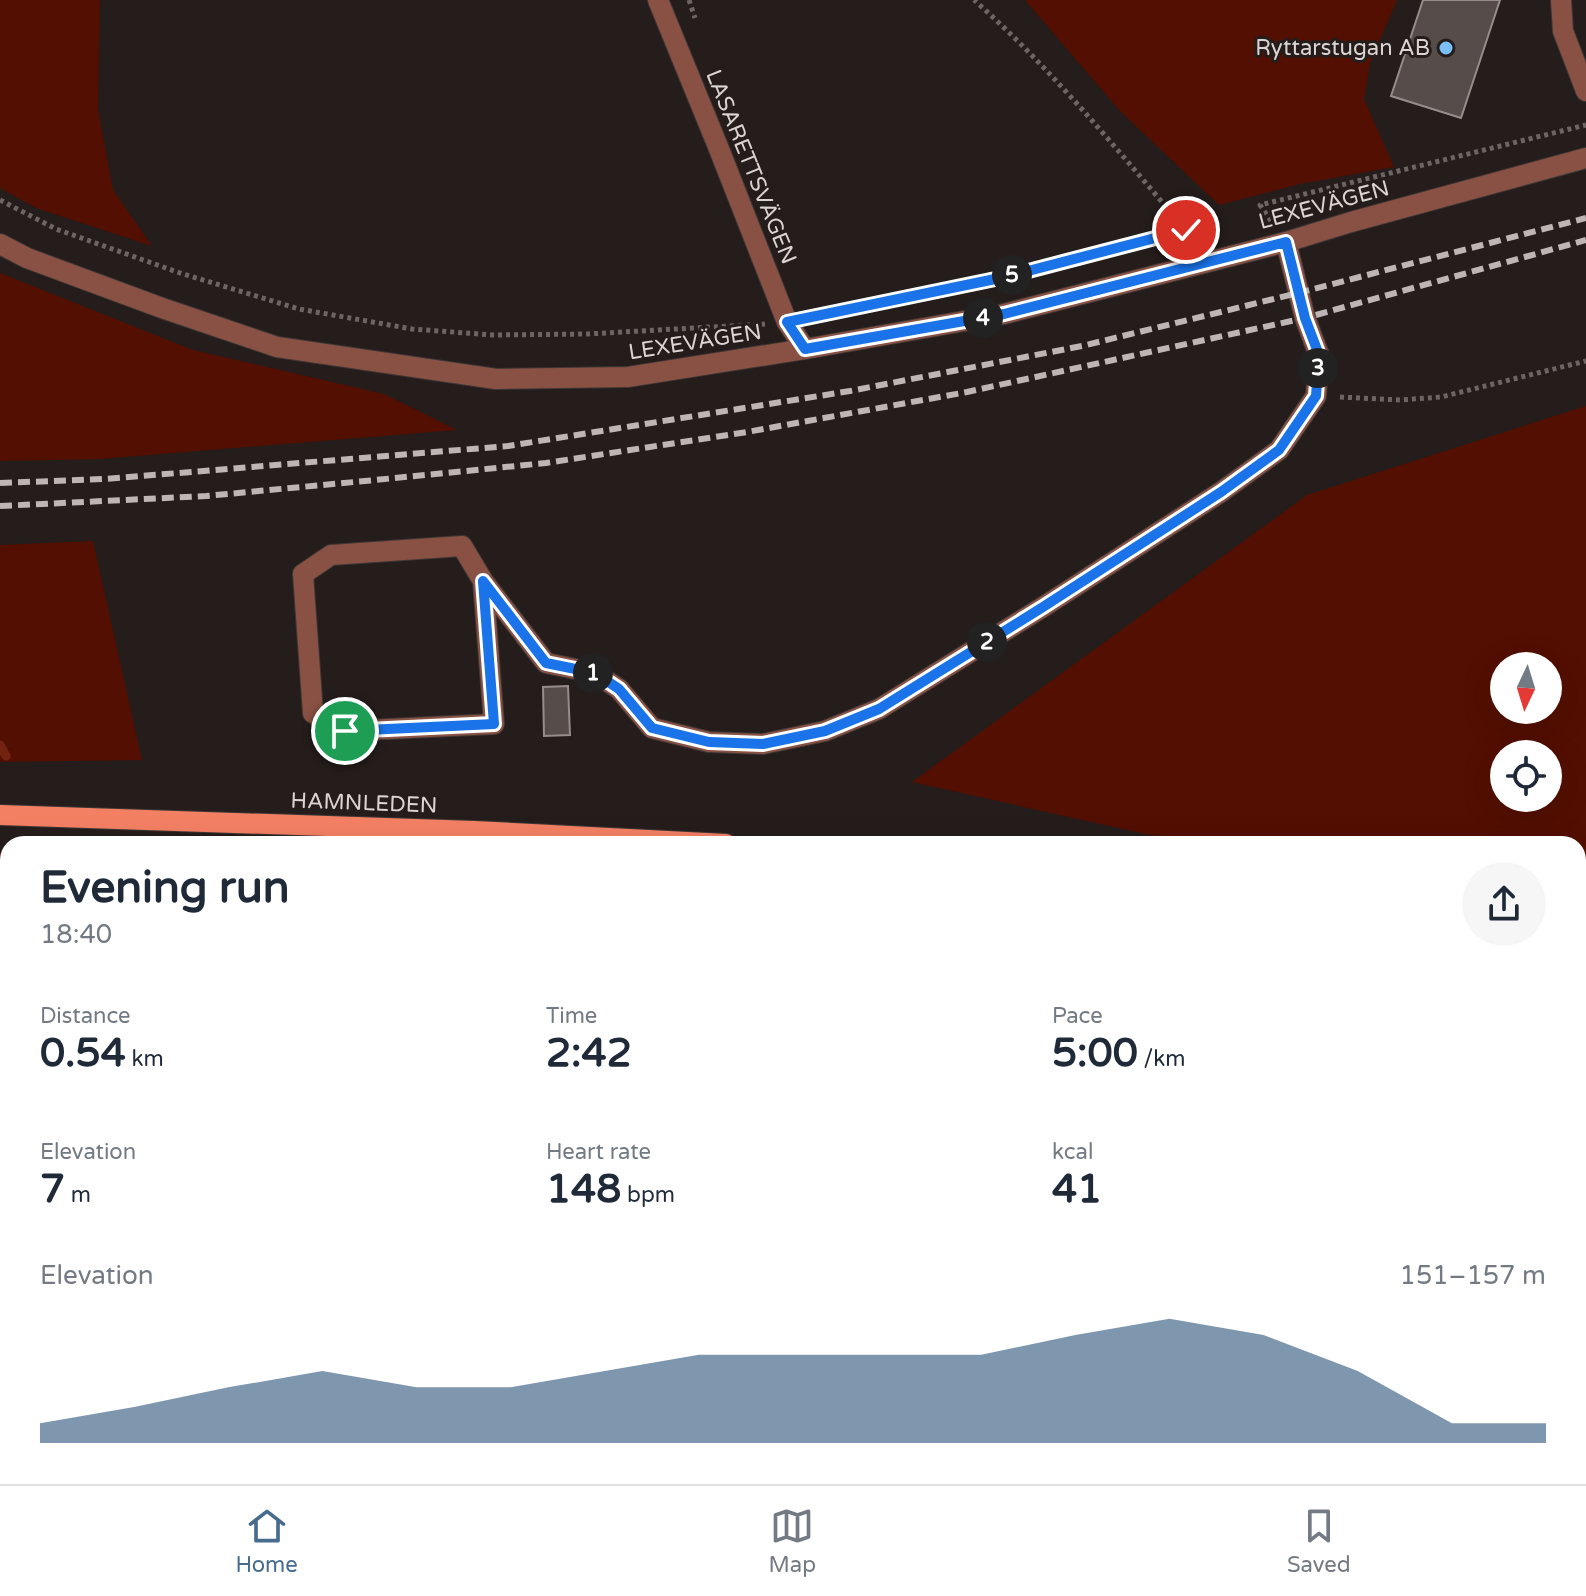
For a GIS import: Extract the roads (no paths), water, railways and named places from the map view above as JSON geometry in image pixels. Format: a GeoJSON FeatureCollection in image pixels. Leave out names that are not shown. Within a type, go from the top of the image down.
{"type":"FeatureCollection","features":[{"type":"Feature","properties":{"kind":"main road","name":"HAMNLEDEN"},"geometry":{"type":"LineString","coordinates":[[0,815],[571,836]]}},
{"type":"Feature","properties":{"kind":"street","name":"LASARETTSVÄGEN"},"geometry":{"type":"LineString","coordinates":[[658,0],[787,322],[805,349]]}},
{"type":"Feature","properties":{"kind":"street"},"geometry":{"type":"LineString","coordinates":[[1561,0],[1563,31],[1586,91]]}},
{"type":"Feature","properties":{"kind":"street","name":"LEXEVÄGEN"},"geometry":{"type":"LineString","coordinates":[[0,244],[27,258],[277,347],[496,379],[628,377],[1004,314],[1286,242],[1586,158]]}},
{"type":"Feature","properties":{"kind":"street"},"geometry":{"type":"LineString","coordinates":[[483,581],[494,724],[345,731],[313,713],[303,574],[331,555],[462,546],[483,581],[546,663],[595,673],[619,689],[652,728],[709,742],[763,744],[825,731],[879,709],[1221,492],[1279,450],[1316,396],[1319,355],[1305,318],[1286,242]]}},
{"type":"Feature","properties":{"kind":"waterway"},"geometry":{"type":"LineString","coordinates":[[0,745],[6,756]]}},
{"type":"Feature","properties":{"kind":"railway"},"geometry":{"type":"LineString","coordinates":[[0,483],[105,479],[508,446],[850,391],[1082,346],[1586,218]]}},
{"type":"Feature","properties":{"kind":"railway"},"geometry":{"type":"LineString","coordinates":[[0,506],[206,496],[365,481],[546,463],[747,432],[967,392],[1305,318],[1586,240]]}},
{"type":"Feature","properties":{"kind":"place","name":"Ryttarstugan AB"},"geometry":{"type":"Point","coordinates":[1446,48]}}]}
